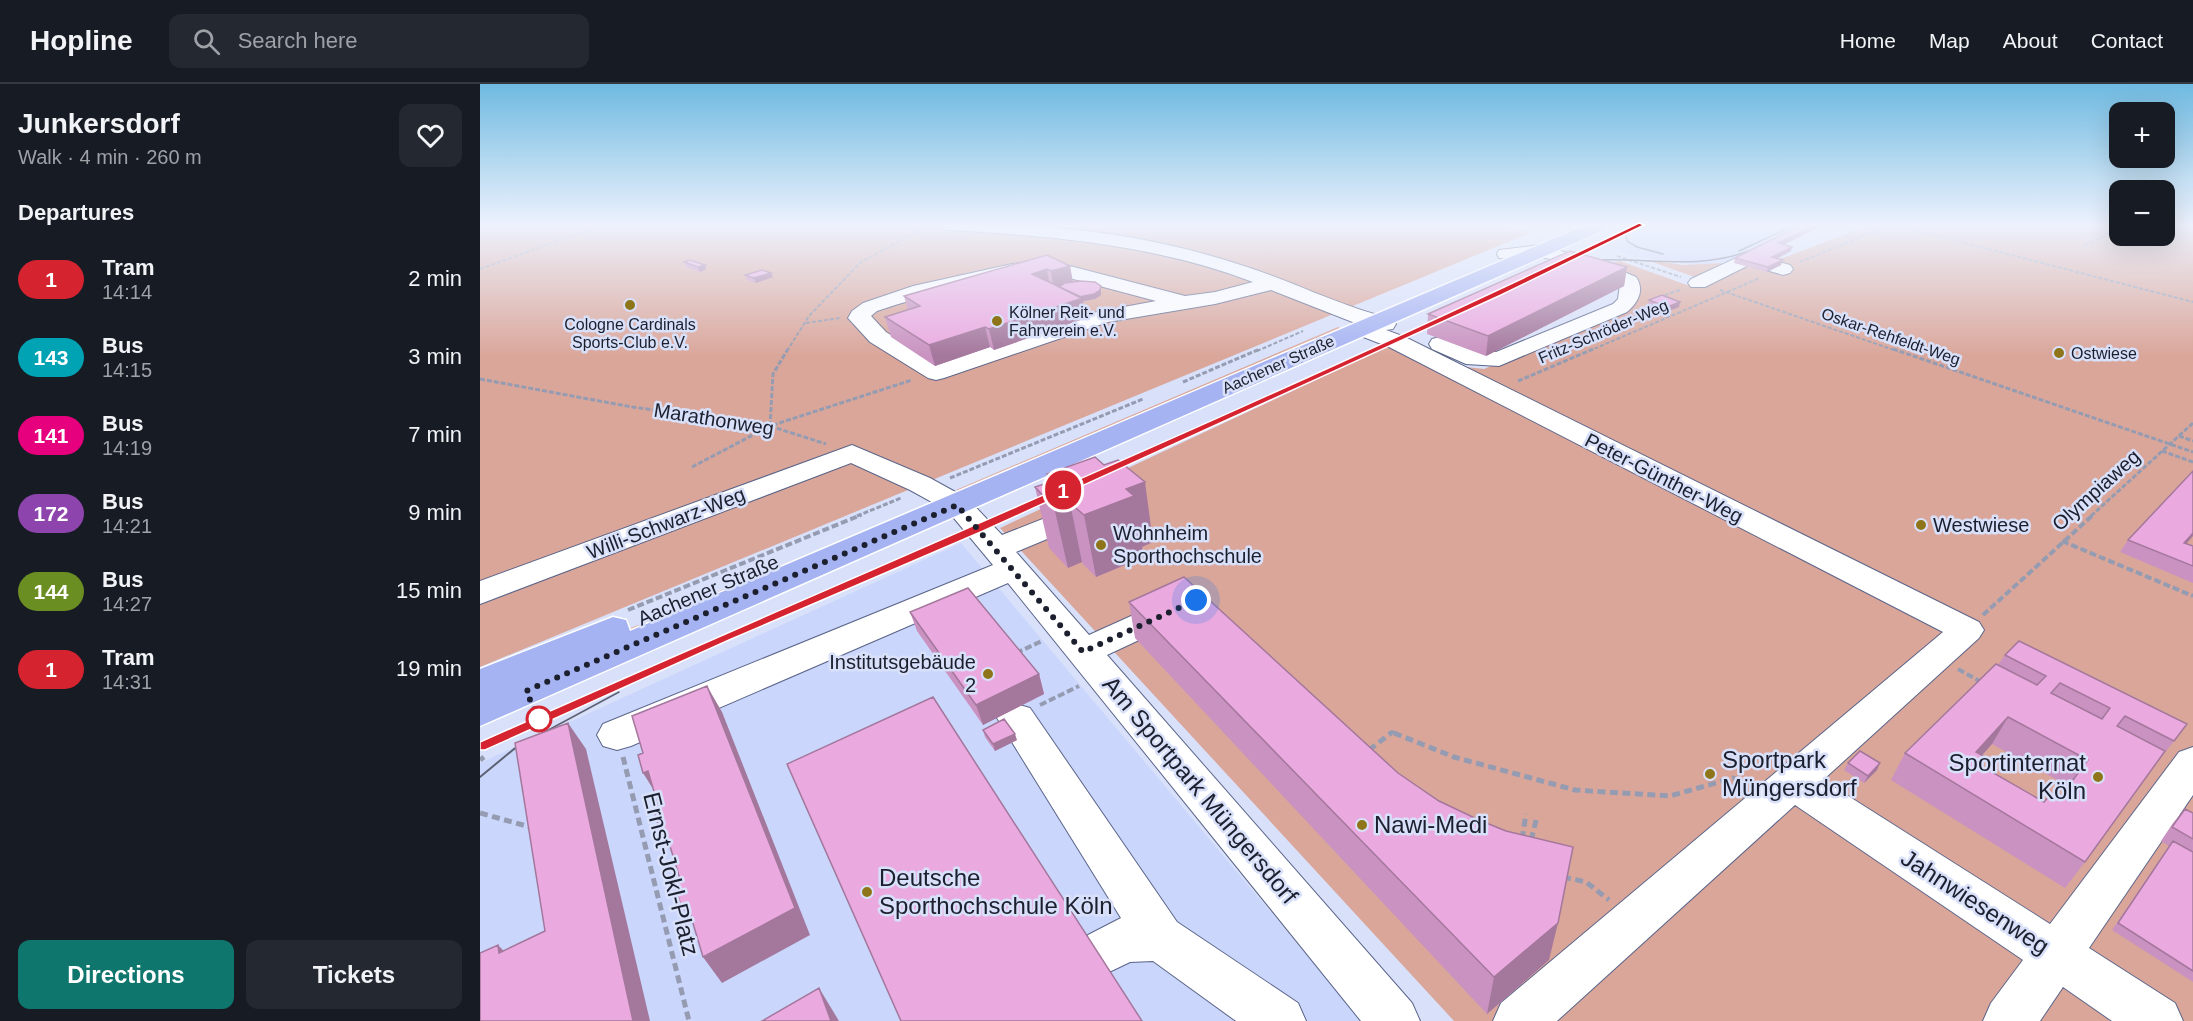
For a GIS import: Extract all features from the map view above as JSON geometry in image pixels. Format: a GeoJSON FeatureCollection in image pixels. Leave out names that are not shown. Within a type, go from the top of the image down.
{"type":"FeatureCollection","features":[{"type":"Feature","properties":{"kind":"main road","name":"Aachener Straße"},"geometry":{"type":"LineString","coordinates":[[1364,322],[1475,269]]}},
{"type":"Feature","properties":{"kind":"main road","name":"Aachener Straße"},"geometry":{"type":"LineString","coordinates":[[480,711],[947,500],[1364,322],[1497,269]]}},
{"type":"Feature","properties":{"kind":"main road","name":"Aachener Straße"},"geometry":{"type":"LineString","coordinates":[[480,684],[947,500]]}},
{"type":"Feature","properties":{"kind":"street"},"geometry":{"type":"LineString","coordinates":[[1023,269],[920,290],[870,307],[864,320],[878,337],[936,373],[1141,302],[1185,302],[1215,298],[1274,283]]}},
{"type":"Feature","properties":{"kind":"street"},"geometry":{"type":"LineString","coordinates":[[1056,269],[1141,302]]}},
{"type":"Feature","properties":{"kind":"street"},"geometry":{"type":"LineString","coordinates":[[1233,269],[1274,283],[1364,322],[1418,335],[1477,370],[1499,358],[1624,306],[1629,295],[1629,281],[1597,269]]}},
{"type":"Feature","properties":{"kind":"street"},"geometry":{"type":"LineString","coordinates":[[1591,269],[1610,278],[1613,282]]}},
{"type":"Feature","properties":{"kind":"street"},"geometry":{"type":"LineString","coordinates":[[1698,283],[1729,269]]}},
{"type":"Feature","properties":{"kind":"street"},"geometry":{"type":"LineString","coordinates":[[1763,269],[1776,272]]}},
{"type":"Feature","properties":{"kind":"street","name":"Peter-Günther-Weg"},"geometry":{"type":"LineString","coordinates":[[1364,322],[1397,342],[1477,370],[1967,630]]}},
{"type":"Feature","properties":{"kind":"street"},"geometry":{"type":"LineString","coordinates":[[852,453],[920,484],[947,500]]}},
{"type":"Feature","properties":{"kind":"street","name":"Willi-Schwarz-Weg"},"geometry":{"type":"LineString","coordinates":[[480,593],[852,453]]}},
{"type":"Feature","properties":{"kind":"street","name":"Am Sportpark Müngersdorf"},"geometry":{"type":"LineString","coordinates":[[947,500],[1004,559],[1068,656],[1382,1017]]}},
{"type":"Feature","properties":{"kind":"street"},"geometry":{"type":"LineString","coordinates":[[617,735],[1004,559],[1107,503]]}},
{"type":"Feature","properties":{"kind":"street"},"geometry":{"type":"LineString","coordinates":[[1068,656],[1196,600],[1204,608]]}},
{"type":"Feature","properties":{"kind":"street"},"geometry":{"type":"LineString","coordinates":[[1519,1021],[1967,630]]}},
{"type":"Feature","properties":{"kind":"street"},"geometry":{"type":"LineString","coordinates":[[1029,711],[1160,938],[1280,1021]]}},
{"type":"Feature","properties":{"kind":"street"},"geometry":{"type":"LineString","coordinates":[[2009,1021],[2057,957],[2193,763]]}},
{"type":"Feature","properties":{"kind":"street","name":"Jahnwiesenweg"},"geometry":{"type":"LineString","coordinates":[[1786,788],[2157,1021]]}},
{"type":"Feature","properties":{"kind":"street"},"geometry":{"type":"LineString","coordinates":[[1105,951],[1123,940],[1160,938]]}},
{"type":"Feature","properties":{"kind":"path"},"geometry":{"type":"LineString","coordinates":[[770,426],[773,374],[805,323],[855,269]]}},
{"type":"Feature","properties":{"kind":"path","name":"Oskar-Rehfeldt-Weg"},"geometry":{"type":"LineString","coordinates":[[1657,269],[2193,452]]}},
{"type":"Feature","properties":{"kind":"path","name":"Fritz-Schröder-Weg"},"geometry":{"type":"LineString","coordinates":[[1477,370],[1726,292],[1784,269]]}},
{"type":"Feature","properties":{"kind":"path"},"geometry":{"type":"LineString","coordinates":[[2063,269],[2193,302]]}},
{"type":"Feature","properties":{"kind":"path"},"geometry":{"type":"LineString","coordinates":[[1624,306],[1634,307],[1698,283]]}},
{"type":"Feature","properties":{"kind":"path"},"geometry":{"type":"LineString","coordinates":[[805,323],[864,320]]}},
{"type":"Feature","properties":{"kind":"path"},"geometry":{"type":"LineString","coordinates":[[692,467],[770,426],[936,373]]}},
{"type":"Feature","properties":{"kind":"path","name":"Marathonweg"},"geometry":{"type":"LineString","coordinates":[[480,379],[632,407],[770,426],[852,453]]}},
{"type":"Feature","properties":{"kind":"path","name":"Olympiaweg"},"geometry":{"type":"LineString","coordinates":[[1967,630],[2193,423]]}},
{"type":"Feature","properties":{"kind":"path"},"geometry":{"type":"LineString","coordinates":[[2179,436],[2193,441]]}},
{"type":"Feature","properties":{"kind":"path"},"geometry":{"type":"LineString","coordinates":[[2162,451],[2193,462]]}},
{"type":"Feature","properties":{"kind":"path"},"geometry":{"type":"LineString","coordinates":[[2062,541],[2193,596]]}},
{"type":"Feature","properties":{"kind":"path"},"geometry":{"type":"LineString","coordinates":[[1012,654],[1068,656]]}},
{"type":"Feature","properties":{"kind":"path"},"geometry":{"type":"LineString","coordinates":[[1029,711],[1068,656]]}},
{"type":"Feature","properties":{"kind":"path"},"geometry":{"type":"LineString","coordinates":[[1936,657],[1989,686]]}},
{"type":"Feature","properties":{"kind":"path"},"geometry":{"type":"LineString","coordinates":[[1363,754],[1392,732],[1454,757],[1575,790],[1670,796],[1734,778],[1786,788]]}},
{"type":"Feature","properties":{"kind":"path","name":"Ernst-Jokl-Platz"},"geometry":{"type":"LineString","coordinates":[[617,735],[689,1021]]}},
{"type":"Feature","properties":{"kind":"path"},"geometry":{"type":"LineString","coordinates":[[480,813],[529,826],[533,836]]}},
{"type":"Feature","properties":{"kind":"path"},"geometry":{"type":"LineString","coordinates":[[1530,846],[1532,836],[1537,817],[1526,814],[1519,839],[1531,843],[1532,836]]}},
{"type":"Feature","properties":{"kind":"path"},"geometry":{"type":"LineString","coordinates":[[1521,832],[1520,838],[1537,850]]}},
{"type":"Feature","properties":{"kind":"path"},"geometry":{"type":"LineString","coordinates":[[1552,874],[1586,882],[1635,922]]}},
{"type":"Feature","properties":{"kind":"shaded area"},"geometry":{"type":"Polygon","coordinates":[[[480,269],[1443,269],[480,667],[480,269]]]}},
{"type":"Feature","properties":{"kind":"shaded area","name":"Sportpark Müngersdorf"},"geometry":{"type":"Polygon","coordinates":[[[1603,269],[1642,269],[1687,285],[1700,279],[1671,269],[2193,269],[2193,1021],[1454,1021],[1000,528],[1397,342],[1440,364],[1484,369],[1633,305],[1635,288],[1603,269]]]}},
{"type":"Feature","properties":{"kind":"shaded area"},"geometry":{"type":"Polygon","coordinates":[[[1338,327],[1345,331],[964,495],[956,490],[1338,327]]]}},
{"type":"Feature","properties":{"kind":"shaded area"},"geometry":{"type":"Polygon","coordinates":[[[909,512],[913,517],[745,587],[480,691],[909,512]]]}},
{"type":"Feature","properties":{"kind":"shaded area","name":"Deutsche Sporthochschule Köln"},"geometry":{"type":"Polygon","coordinates":[[[961,543],[1362,1021],[480,1021],[480,763],[961,543]]]}},
{"type":"Feature","properties":{"kind":"building"},"geometry":{"type":"Polygon","coordinates":[[[999,269],[1060,269],[1051,271],[1047,269],[1032,274],[1083,298],[989,329],[985,327],[929,345],[885,317],[920,306],[904,296],[999,269]]]}},
{"type":"Feature","properties":{"kind":"building"},"geometry":{"type":"Polygon","coordinates":[[[1530,269],[1624,269],[1488,336],[1428,314],[1530,269]]]}},
{"type":"Feature","properties":{"kind":"building"},"geometry":{"type":"Polygon","coordinates":[[[762,270],[771,273],[754,278],[745,275],[762,270]]]}},
{"type":"Feature","properties":{"kind":"building"},"geometry":{"type":"Polygon","coordinates":[[[1095,282],[1101,286],[1100,290],[1094,294],[1079,297],[1059,287],[1065,283],[1095,282]]]}},
{"type":"Feature","properties":{"kind":"building"},"geometry":{"type":"Polygon","coordinates":[[[1662,295],[1680,302],[1667,307],[1649,300],[1662,295]]]}},
{"type":"Feature","properties":{"kind":"building"},"geometry":{"type":"Polygon","coordinates":[[[1095,457],[1104,465],[1118,460],[1145,482],[1126,489],[1134,496],[1084,515],[1070,503],[1071,500],[1054,507],[1035,487],[1053,481],[1047,474],[1095,457]]]}},
{"type":"Feature","properties":{"kind":"building"},"geometry":{"type":"Polygon","coordinates":[[[2193,471],[2193,533],[2184,543],[2193,546],[2193,566],[2128,540],[2193,471]]]}},
{"type":"Feature","properties":{"kind":"building","name":"Nawi-Medi"},"geometry":{"type":"Polygon","coordinates":[[[1184,577],[1398,773],[1439,801],[1479,820],[1506,831],[1573,847],[1558,923],[1494,977],[1129,602],[1184,577]]]}},
{"type":"Feature","properties":{"kind":"building","name":"Institutsgebäude 2"},"geometry":{"type":"Polygon","coordinates":[[[968,588],[1039,674],[976,705],[910,612],[968,588]]]}},
{"type":"Feature","properties":{"kind":"building"},"geometry":{"type":"Polygon","coordinates":[[[2019,641],[2187,724],[2174,741],[2125,716],[2117,726],[2165,751],[2085,862],[1905,753],[1996,664],[2037,685],[2046,676],[2005,655],[2019,641]],[[2060,683],[2051,693],[2102,719],[2110,708],[2060,683]],[[2008,717],[1976,752],[1985,757],[1978,764],[2044,802],[2050,795],[2058,800],[2088,760],[2008,717]]]}},
{"type":"Feature","properties":{"kind":"building"},"geometry":{"type":"Polygon","coordinates":[[[707,686],[795,908],[703,957],[687,903],[681,906],[674,882],[680,879],[666,833],[661,835],[655,814],[660,812],[648,771],[643,773],[638,755],[643,753],[632,716],[707,686]]]}},
{"type":"Feature","properties":{"kind":"building"},"geometry":{"type":"Polygon","coordinates":[[[933,697],[1142,1021],[901,1021],[787,764],[933,697]]]}},
{"type":"Feature","properties":{"kind":"building"},"geometry":{"type":"Polygon","coordinates":[[[1004,719],[1015,734],[993,744],[983,730],[1004,719]]]}},
{"type":"Feature","properties":{"kind":"building"},"geometry":{"type":"Polygon","coordinates":[[[568,723],[633,1021],[480,1021],[480,953],[498,945],[499,953],[545,931],[515,743],[568,723]]]}},
{"type":"Feature","properties":{"kind":"building"},"geometry":{"type":"Polygon","coordinates":[[[1860,751],[1880,763],[1868,776],[1848,763],[1860,751]]]}},
{"type":"Feature","properties":{"kind":"building"},"geometry":{"type":"Polygon","coordinates":[[[2185,809],[2193,813],[2193,839],[2172,827],[2185,809]]]}},
{"type":"Feature","properties":{"kind":"building"},"geometry":{"type":"Polygon","coordinates":[[[2173,841],[2193,852],[2193,971],[2118,923],[2173,841]]]}},
{"type":"Feature","properties":{"kind":"building"},"geometry":{"type":"Polygon","coordinates":[[[819,988],[831,1021],[762,1021],[819,988]]]}},
{"type":"Feature","properties":{"kind":"tram line","name":"1"},"geometry":{"type":"LineString","coordinates":[[480,746],[724,637],[979,528],[1550,269]]}},
{"type":"Feature","properties":{"kind":"tram line"},"geometry":{"type":"LineString","coordinates":[[1106,470],[1442,319]]}},
{"type":"Feature","properties":{"kind":"tram line"},"geometry":{"type":"LineString","coordinates":[[507,734],[1054,494]]}},
{"type":"Feature","properties":{"kind":"tram line"},"geometry":{"type":"LineString","coordinates":[[541,734],[619,692]]}},
{"type":"Feature","properties":{"kind":"tram line"},"geometry":{"type":"LineString","coordinates":[[480,746],[510,733]]}},
{"type":"Feature","properties":{"kind":"tram line"},"geometry":{"type":"LineString","coordinates":[[480,777],[514,749],[544,733]]}},
{"type":"Feature","properties":{"kind":"place","name":"Cologne Cardinals Sports-Club e.V."},"geometry":{"type":"Point","coordinates":[630,305]}},
{"type":"Feature","properties":{"kind":"place","name":"Kölner Reit- und Fahrverein e.V."},"geometry":{"type":"Point","coordinates":[997,321]}},
{"type":"Feature","properties":{"kind":"place","name":"Ostwiese"},"geometry":{"type":"Point","coordinates":[2059,353]}},
{"type":"Feature","properties":{"kind":"place","name":"Westwiese"},"geometry":{"type":"Point","coordinates":[1921,525]}},
{"type":"Feature","properties":{"kind":"place","name":"Wohnheim Sporthochschule"},"geometry":{"type":"Point","coordinates":[1101,545]}},
{"type":"Feature","properties":{"kind":"place","name":"Institutsgebäude 2"},"geometry":{"type":"Point","coordinates":[988,674]}},
{"type":"Feature","properties":{"kind":"place","name":"Sportpark Müngersdorf"},"geometry":{"type":"Point","coordinates":[1710,774]}},
{"type":"Feature","properties":{"kind":"place","name":"Sportinternat Köln"},"geometry":{"type":"Point","coordinates":[2098,777]}},
{"type":"Feature","properties":{"kind":"place","name":"Nawi-Medi"},"geometry":{"type":"Point","coordinates":[1362,825]}},
{"type":"Feature","properties":{"kind":"place","name":"Deutsche Sporthochschule Köln"},"geometry":{"type":"Point","coordinates":[867,892]}},
{"type":"Feature","properties":{"kind":"route"},"geometry":{"type":"LineString","coordinates":[[539,719],[526,691],[957,505],[1083,652],[1196,600]]}}]}
